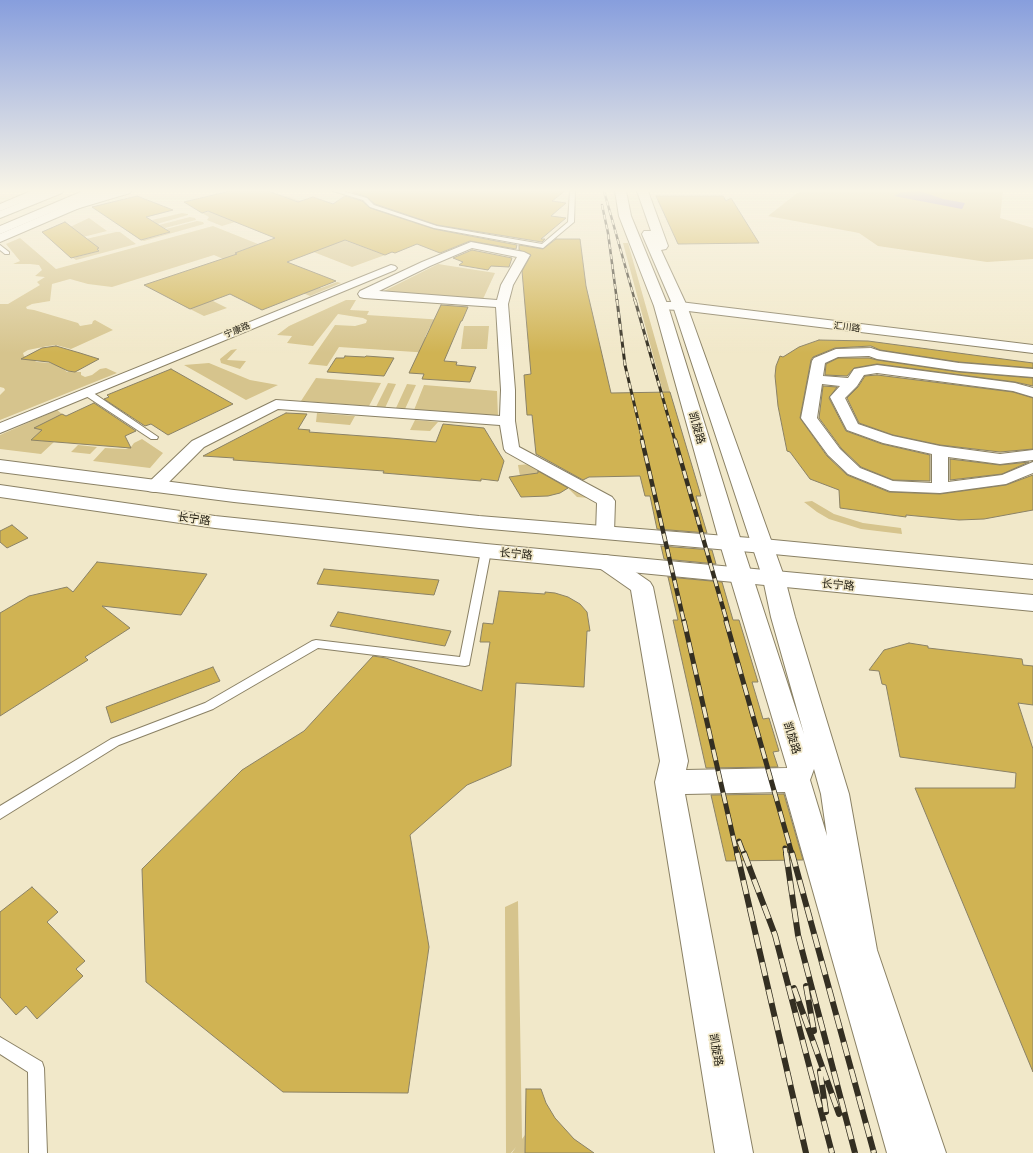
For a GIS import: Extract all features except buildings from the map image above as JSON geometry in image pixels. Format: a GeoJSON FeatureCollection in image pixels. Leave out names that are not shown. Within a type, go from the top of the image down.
{"type":"FeatureCollection","features":[{"type":"Feature","properties":{"kind":"main road","name":"凯旋路"},"geometry":{"type":"LineString","coordinates":[[641,245],[672,303],[731,544],[754,614],[800,767],[796,780]]}},
{"type":"Feature","properties":{"kind":"main road","name":"凯旋路"},"geometry":{"type":"LineString","coordinates":[[650,245],[774,579],[783,617],[835,794],[861,950],[927,1153]]}},
{"type":"Feature","properties":{"kind":"main road","name":"凯旋路"},"geometry":{"type":"LineString","coordinates":[[661,245],[673,277],[672,303]]}},
{"type":"Feature","properties":{"kind":"main road"},"geometry":{"type":"LineString","coordinates":[[0,466],[154,487],[479,522],[763,546],[1033,572]]}},
{"type":"Feature","properties":{"kind":"main road","name":"长宁路"},"geometry":{"type":"LineString","coordinates":[[0,491],[215,522],[486,551],[1033,603]]}},
{"type":"Feature","properties":{"kind":"main road"},"geometry":{"type":"LineString","coordinates":[[606,562],[642,587],[674,761],[669,782],[796,780],[906,1153]]}},
{"type":"Feature","properties":{"kind":"main road","name":"凯旋路"},"geometry":{"type":"LineString","coordinates":[[669,782],[734,1153]]}},
{"type":"Feature","properties":{"kind":"street","name":"宁康路"},"geometry":{"type":"LineString","coordinates":[[0,428],[447,245]]}},
{"type":"Feature","properties":{"kind":"street"},"geometry":{"type":"LineString","coordinates":[[502,304],[364,294],[426,264],[471,246],[524,255],[507,285],[502,304],[506,361],[507,421],[512,450],[606,501],[605,533]]}},
{"type":"Feature","properties":{"kind":"street","name":"汇川路"},"geometry":{"type":"LineString","coordinates":[[672,303],[1033,350]]}},
{"type":"Feature","properties":{"kind":"street"},"geometry":{"type":"LineString","coordinates":[[871,352],[886,370]]}},
{"type":"Feature","properties":{"kind":"street"},"geometry":{"type":"LineString","coordinates":[[1033,455],[1000,459],[940,451],[890,440],[837,431],[809,418],[819,361],[836,353],[871,352],[876,355],[959,367],[1032,373],[1026,391],[886,370],[877,369],[859,372],[852,383],[837,397],[837,431],[834,452],[854,471],[890,486],[940,488],[1006,479],[1033,467]]}},
{"type":"Feature","properties":{"kind":"street"},"geometry":{"type":"LineString","coordinates":[[816,378],[852,383]]}},
{"type":"Feature","properties":{"kind":"street"},"geometry":{"type":"LineString","coordinates":[[154,487],[198,444],[276,404],[507,421]]}},
{"type":"Feature","properties":{"kind":"street"},"geometry":{"type":"LineString","coordinates":[[940,451],[940,488]]}},
{"type":"Feature","properties":{"kind":"lane"},"geometry":{"type":"LineString","coordinates":[[0,247],[7,254]]}},
{"type":"Feature","properties":{"kind":"lane"},"geometry":{"type":"LineString","coordinates":[[86,392],[154,436]]}},
{"type":"Feature","properties":{"kind":"lane"},"geometry":{"type":"LineString","coordinates":[[0,813],[115,742],[209,706],[316,644],[465,662],[486,551]]}},
{"type":"Feature","properties":{"kind":"lane"},"geometry":{"type":"LineString","coordinates":[[0,1045],[36,1068],[38,1153]]}},
{"type":"Feature","properties":{"kind":"shaded area"},"geometry":{"type":"Polygon","coordinates":[[[7,245],[28,245],[56,269],[144,245],[256,245],[236,253],[321,288],[337,282],[341,283],[310,296],[214,255],[112,287],[88,284],[70,279],[52,284],[50,301],[32,304],[26,307],[27,309],[78,323],[80,326],[92,324],[95,320],[113,330],[71,349],[56,345],[48,346],[28,350],[23,353],[24,356],[37,362],[50,363],[61,367],[67,372],[81,372],[81,375],[85,377],[92,375],[100,369],[106,368],[117,373],[0,420],[0,395],[5,390],[4,388],[0,387],[0,304],[8,304],[40,285],[37,282],[45,277],[35,276],[42,270],[39,265],[13,264],[20,261],[7,245]]]}},
{"type":"Feature","properties":{"kind":"shaded area"},"geometry":{"type":"Polygon","coordinates":[[[92,245],[133,245],[76,260],[73,258],[99,251],[92,245]]]}},
{"type":"Feature","properties":{"kind":"shaded area"},"geometry":{"type":"Polygon","coordinates":[[[298,245],[357,245],[385,255],[352,267],[298,245]]]}},
{"type":"Feature","properties":{"kind":"shaded area"},"geometry":{"type":"Polygon","coordinates":[[[623,245],[629,245],[670,392],[663,392],[623,245]]]}},
{"type":"Feature","properties":{"kind":"shaded area"},"geometry":{"type":"Polygon","coordinates":[[[876,245],[1033,245],[1033,259],[987,262],[876,245]]]}},
{"type":"Feature","properties":{"kind":"shaded area"},"geometry":{"type":"Polygon","coordinates":[[[438,264],[495,273],[483,299],[382,292],[438,264]]]}},
{"type":"Feature","properties":{"kind":"shaded area"},"geometry":{"type":"Polygon","coordinates":[[[209,299],[227,308],[204,316],[190,309],[209,299]]]}},
{"type":"Feature","properties":{"kind":"shaded area"},"geometry":{"type":"Polygon","coordinates":[[[346,300],[356,300],[350,310],[369,311],[367,315],[460,321],[457,329],[430,327],[425,337],[453,340],[446,354],[339,347],[327,366],[308,364],[335,325],[355,326],[366,323],[367,320],[338,314],[313,346],[287,343],[292,336],[277,335],[289,326],[346,300]]]}},
{"type":"Feature","properties":{"kind":"shaded area"},"geometry":{"type":"Polygon","coordinates":[[[464,326],[489,326],[487,349],[461,349],[464,326]]]}},
{"type":"Feature","properties":{"kind":"shaded area"},"geometry":{"type":"Polygon","coordinates":[[[237,349],[227,360],[246,361],[240,369],[221,363],[220,359],[231,350],[237,349]]]}},
{"type":"Feature","properties":{"kind":"shaded area"},"geometry":{"type":"Polygon","coordinates":[[[209,363],[250,380],[278,385],[246,400],[184,365],[209,363]]]}},
{"type":"Feature","properties":{"kind":"shaded area"},"geometry":{"type":"Polygon","coordinates":[[[316,378],[381,383],[369,406],[301,401],[316,378]]]}},
{"type":"Feature","properties":{"kind":"shaded area"},"geometry":{"type":"Polygon","coordinates":[[[388,383],[396,384],[385,408],[376,407],[388,383]]]}},
{"type":"Feature","properties":{"kind":"shaded area"},"geometry":{"type":"Polygon","coordinates":[[[407,384],[416,385],[405,409],[396,408],[407,384]]]}},
{"type":"Feature","properties":{"kind":"shaded area"},"geometry":{"type":"Polygon","coordinates":[[[424,385],[497,391],[498,416],[414,410],[424,385]]]}},
{"type":"Feature","properties":{"kind":"shaded area"},"geometry":{"type":"Polygon","coordinates":[[[57,410],[62,414],[38,429],[42,430],[32,439],[54,442],[41,454],[0,449],[0,435],[57,410]]]}},
{"type":"Feature","properties":{"kind":"shaded area"},"geometry":{"type":"Polygon","coordinates":[[[317,413],[355,416],[350,425],[316,422],[317,413]]]}},
{"type":"Feature","properties":{"kind":"shaded area"},"geometry":{"type":"Polygon","coordinates":[[[415,420],[438,422],[430,431],[410,430],[415,420]]]}},
{"type":"Feature","properties":{"kind":"shaded area"},"geometry":{"type":"Polygon","coordinates":[[[142,439],[163,453],[150,468],[93,461],[105,448],[126,449],[142,439]]]}},
{"type":"Feature","properties":{"kind":"shaded area"},"geometry":{"type":"Polygon","coordinates":[[[78,445],[97,447],[90,454],[71,452],[78,445]]]}},
{"type":"Feature","properties":{"kind":"shaded area"},"geometry":{"type":"Polygon","coordinates":[[[532,464],[589,498],[577,497],[568,488],[543,473],[520,476],[518,465],[532,464]]]}},
{"type":"Feature","properties":{"kind":"shaded area"},"geometry":{"type":"Polygon","coordinates":[[[812,501],[834,514],[863,523],[901,528],[902,534],[861,529],[829,519],[804,502],[812,501]]]}},
{"type":"Feature","properties":{"kind":"shaded area"},"geometry":{"type":"Polygon","coordinates":[[[518,901],[522,1139],[525,1135],[525,1153],[512,1153],[516,1147],[511,1153],[506,1153],[505,907],[518,901]]]}},
{"type":"Feature","properties":{"kind":"railway"},"geometry":{"type":"LineString","coordinates":[[610,245],[617,301]]}},
{"type":"Feature","properties":{"kind":"railway"},"geometry":{"type":"LineString","coordinates":[[619,245],[635,301]]}},
{"type":"Feature","properties":{"kind":"railway"},"geometry":{"type":"LineString","coordinates":[[617,300],[625,365],[643,441]]}},
{"type":"Feature","properties":{"kind":"railway"},"geometry":{"type":"LineString","coordinates":[[635,300],[675,441]]}},
{"type":"Feature","properties":{"kind":"railway"},"geometry":{"type":"LineString","coordinates":[[642,440],[684,622]]}},
{"type":"Feature","properties":{"kind":"railway"},"geometry":{"type":"LineString","coordinates":[[675,440],[727,622]]}},
{"type":"Feature","properties":{"kind":"railway"},"geometry":{"type":"LineString","coordinates":[[684,621],[737,854]]}},
{"type":"Feature","properties":{"kind":"railway"},"geometry":{"type":"LineString","coordinates":[[726,621],[792,854]]}},
{"type":"Feature","properties":{"kind":"railway"},"geometry":{"type":"LineString","coordinates":[[739,841],[744,854]]}},
{"type":"Feature","properties":{"kind":"railway"},"geometry":{"type":"LineString","coordinates":[[785,848],[786,854]]}},
{"type":"Feature","properties":{"kind":"railway"},"geometry":{"type":"LineString","coordinates":[[737,853],[806,1153]]}},
{"type":"Feature","properties":{"kind":"railway"},"geometry":{"type":"LineString","coordinates":[[744,853],[775,935],[832,1153]]}},
{"type":"Feature","properties":{"kind":"railway"},"geometry":{"type":"LineString","coordinates":[[786,853],[798,935],[855,1153]]}},
{"type":"Feature","properties":{"kind":"railway"},"geometry":{"type":"LineString","coordinates":[[792,853],[874,1153]]}},
{"type":"Feature","properties":{"kind":"railway"},"geometry":{"type":"LineString","coordinates":[[806,986],[814,1031]]}},
{"type":"Feature","properties":{"kind":"railway"},"geometry":{"type":"LineString","coordinates":[[794,988],[839,1114]]}},
{"type":"Feature","properties":{"kind":"railway"},"geometry":{"type":"LineString","coordinates":[[820,1071],[826,1112]]}}]}
